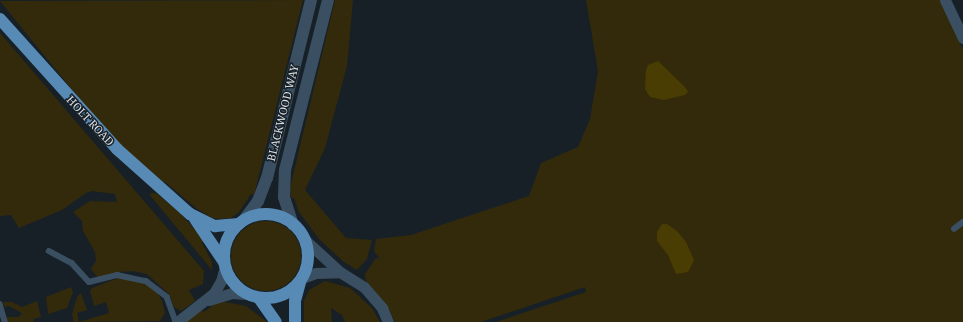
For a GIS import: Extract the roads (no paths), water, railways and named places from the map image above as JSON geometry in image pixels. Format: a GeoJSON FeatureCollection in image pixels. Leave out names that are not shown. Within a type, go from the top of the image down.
{"type":"FeatureCollection","features":[{"type":"Feature","properties":{"kind":"highway","name":"HOLT ROAD"},"geometry":{"type":"LineString","coordinates":[[0,19],[116,149],[190,214],[225,265]]}},
{"type":"Feature","properties":{"kind":"highway","name":"HOLT ROAD"},"geometry":{"type":"LineString","coordinates":[[190,214],[214,226],[241,223]]}},
{"type":"Feature","properties":{"kind":"highway"},"geometry":{"type":"LineString","coordinates":[[294,322],[295,301],[308,263],[305,240],[294,224],[272,215],[253,217],[241,223],[226,245],[225,265],[236,286],[247,294],[258,298],[282,296],[302,279]]}},
{"type":"Feature","properties":{"kind":"highway"},"geometry":{"type":"LineString","coordinates":[[258,298],[276,322]]}},
{"type":"Feature","properties":{"kind":"street","name":"BLACKWOOD WAY"},"geometry":{"type":"LineString","coordinates":[[241,223],[258,201],[267,178],[311,0]]}},
{"type":"Feature","properties":{"kind":"street","name":"BLACKWOOD WAY"},"geometry":{"type":"LineString","coordinates":[[294,224],[284,197],[285,170],[328,0]]}},
{"type":"Feature","properties":{"kind":"street"},"geometry":{"type":"LineString","coordinates":[[946,0],[963,38]]}},
{"type":"Feature","properties":{"kind":"street"},"geometry":{"type":"LineString","coordinates":[[305,240],[340,272],[356,280],[373,296],[388,322]]}},
{"type":"Feature","properties":{"kind":"street"},"geometry":{"type":"LineString","coordinates":[[177,322],[206,301],[219,286],[225,265]]}},
{"type":"Feature","properties":{"kind":"street"},"geometry":{"type":"LineString","coordinates":[[302,279],[316,273],[340,272]]}},
{"type":"Feature","properties":{"kind":"street"},"geometry":{"type":"LineString","coordinates":[[206,301],[232,293],[247,294]]}},
{"type":"Feature","properties":{"kind":"lane"},"geometry":{"type":"LineString","coordinates":[[954,229],[963,222]]}},
{"type":"Feature","properties":{"kind":"lane"},"geometry":{"type":"LineString","coordinates":[[49,251],[72,263],[89,282],[117,275],[146,281],[167,297],[177,322]]}},
{"type":"Feature","properties":{"kind":"lane"},"geometry":{"type":"LineString","coordinates":[[0,304],[5,322]]}}]}
